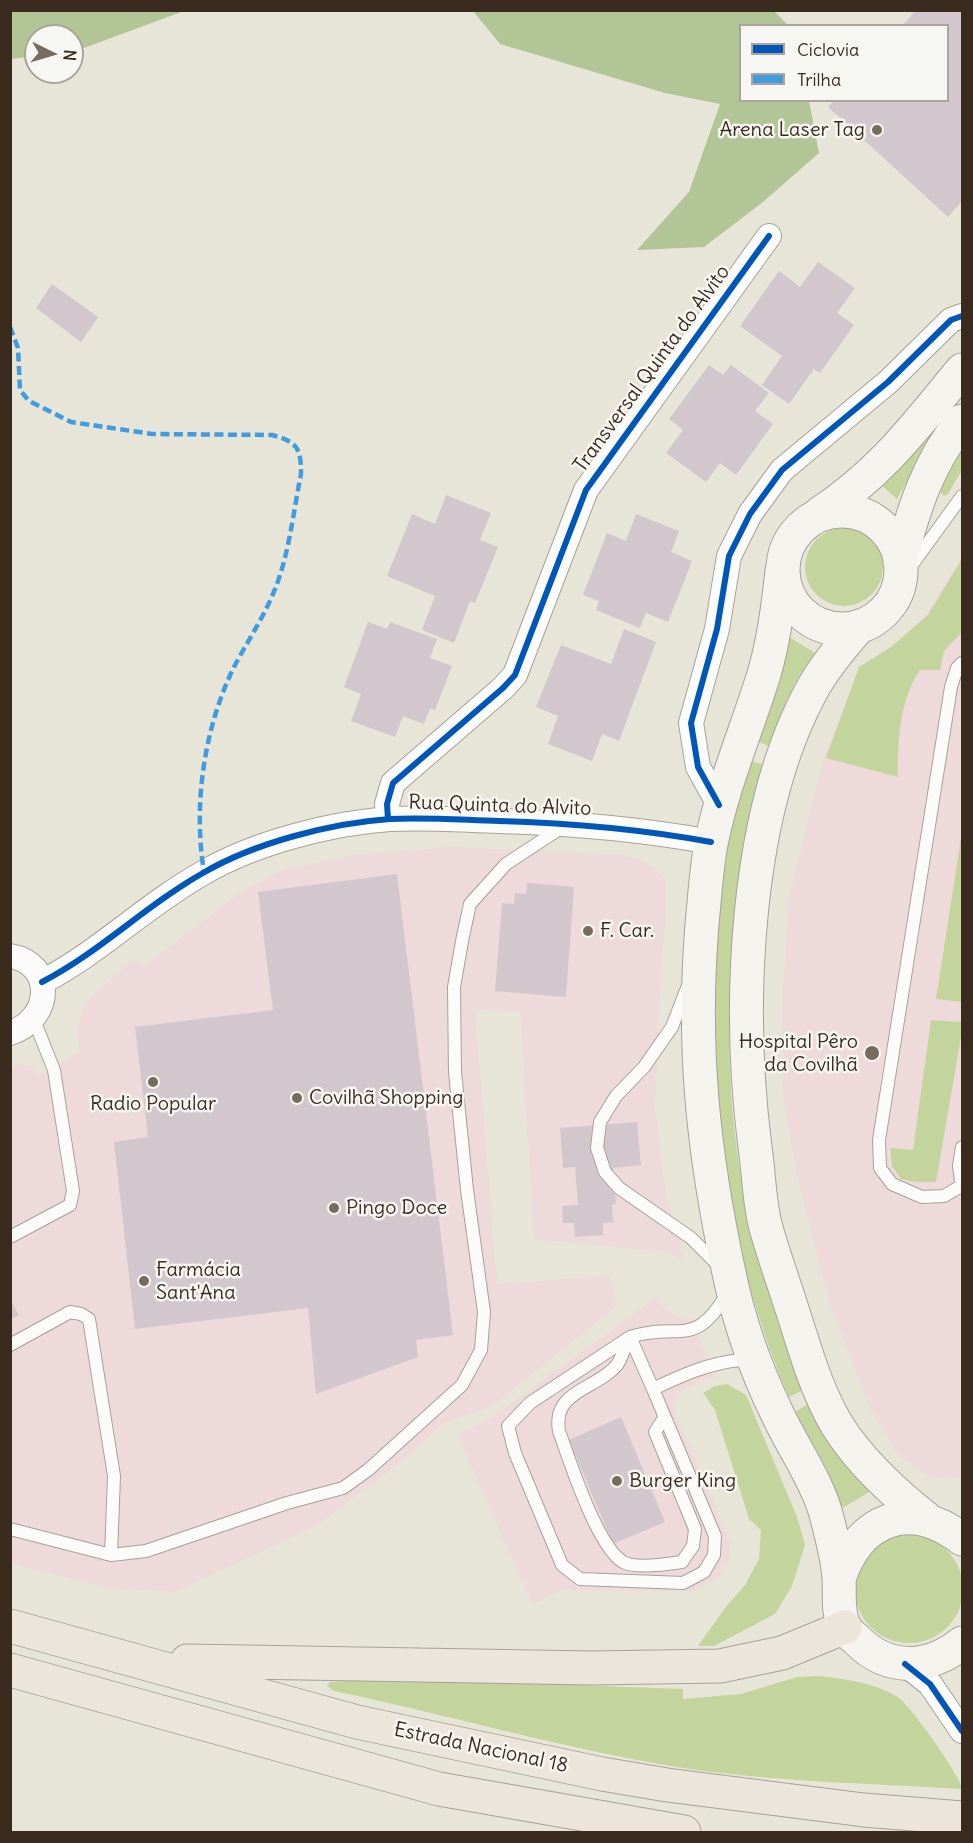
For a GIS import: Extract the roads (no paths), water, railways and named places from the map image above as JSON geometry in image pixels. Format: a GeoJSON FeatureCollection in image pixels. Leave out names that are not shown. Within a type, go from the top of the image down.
{"type":"FeatureCollection","features":[{"type":"Feature","properties":{"kind":"main road"},"geometry":{"type":"LineString","coordinates":[[839,1579],[825,1509],[759,1373],[746,1338],[731,1281],[706,1160],[699,1085],[700,956],[711,842],[719,805],[764,674],[775,628],[786,550],[800,527],[876,471],[914,431],[963,370]]}},
{"type":"Feature","properties":{"kind":"main road"},"geometry":{"type":"LineString","coordinates":[[782,571],[788,597],[801,614],[822,627],[843,630],[858,628],[877,619],[894,600],[923,483],[946,441],[963,421]]}},
{"type":"Feature","properties":{"kind":"main road"},"geometry":{"type":"LineString","coordinates":[[817,515],[848,510],[878,523],[889,534],[899,552],[900,571]]}},
{"type":"Feature","properties":{"kind":"main road"},"geometry":{"type":"LineString","coordinates":[[858,628],[838,650],[814,685],[797,722],[783,761],[762,839],[752,906],[746,1054],[766,1226],[811,1366],[837,1425],[894,1493],[950,1527]]}},
{"type":"Feature","properties":{"kind":"main road"},"geometry":{"type":"LineString","coordinates":[[950,1527],[903,1518],[880,1524],[861,1538],[846,1556],[839,1579],[838,1598],[845,1627],[866,1649],[885,1660],[905,1664],[926,1663],[946,1656],[963,1643]]}},
{"type":"Feature","properties":{"kind":"main road","name":"Estrada Nacional 18"},"geometry":{"type":"LineString","coordinates":[[10,1626],[133,1658],[269,1700],[346,1719],[590,1771],[667,1785],[864,1810],[963,1818]]}},
{"type":"Feature","properties":{"kind":"main road"},"geometry":{"type":"LineString","coordinates":[[133,1658],[228,1664],[627,1668],[720,1666],[782,1653],[845,1627]]}},
{"type":"Feature","properties":{"kind":"main road"},"geometry":{"type":"LineString","coordinates":[[10,1670],[439,1790],[565,1833]]}},
{"type":"Feature","properties":{"kind":"main road"},"geometry":{"type":"LineString","coordinates":[[439,1790],[684,1833]]}},
{"type":"Feature","properties":{"kind":"street","name":"Transversal Quinta do Alvito"},"geometry":{"type":"LineString","coordinates":[[388,819],[387,804],[393,783],[495,696],[515,675],[586,490],[769,236]]}},
{"type":"Feature","properties":{"kind":"street"},"geometry":{"type":"LineString","coordinates":[[719,805],[698,767],[691,723],[717,629],[729,556],[750,514],[782,470],[888,382],[951,320],[963,316]]}},
{"type":"Feature","properties":{"kind":"street","name":"Rua Quinta do Alvito"},"geometry":{"type":"LineString","coordinates":[[42,982],[76,965],[145,911],[204,872],[250,851],[326,829],[388,819],[568,823],[640,830],[711,842]]}},
{"type":"Feature","properties":{"kind":"street"},"geometry":{"type":"LineString","coordinates":[[10,956],[27,962],[42,982],[44,995],[41,1009],[34,1020],[23,1029],[10,1033]]}},
{"type":"Feature","properties":{"kind":"street"},"geometry":{"type":"LineString","coordinates":[[905,1664],[930,1684],[963,1731]]}},
{"type":"Feature","properties":{"kind":"lane"},"geometry":{"type":"LineString","coordinates":[[900,571],[963,496]]}},
{"type":"Feature","properties":{"kind":"lane"},"geometry":{"type":"LineString","coordinates":[[963,663],[957,668],[951,687],[879,1140],[880,1167],[892,1184],[922,1197],[944,1196],[962,1187],[959,1166],[963,1147]]}},
{"type":"Feature","properties":{"kind":"lane"},"geometry":{"type":"LineString","coordinates":[[10,1529],[111,1555],[146,1551],[287,1503],[343,1488],[368,1470],[462,1385],[481,1350],[484,1312],[467,1190],[455,1072],[454,987],[463,936],[470,904],[506,864],[568,823]]}},
{"type":"Feature","properties":{"kind":"lane"},"geometry":{"type":"LineString","coordinates":[[630,1337],[715,1536],[714,1556],[704,1572],[683,1583],[580,1579],[562,1565],[514,1452],[508,1426],[530,1403],[630,1337],[648,1331],[684,1333],[700,1327],[721,1304],[731,1281],[691,1238],[619,1188],[605,1172],[597,1148],[600,1122],[616,1095],[644,1067],[672,1027],[700,956]]}},
{"type":"Feature","properties":{"kind":"lane"},"geometry":{"type":"LineString","coordinates":[[10,1237],[70,1204],[73,1191],[54,1070],[34,1020]]}},
{"type":"Feature","properties":{"kind":"lane"},"geometry":{"type":"LineString","coordinates":[[10,1345],[70,1312],[81,1314],[89,1319],[114,1476],[111,1555]]}},
{"type":"Feature","properties":{"kind":"lane"},"geometry":{"type":"LineString","coordinates":[[630,1337],[617,1365],[564,1402],[556,1418],[561,1438],[604,1544],[625,1563],[661,1565],[682,1562],[693,1546],[695,1529],[655,1432],[664,1418]]}},
{"type":"Feature","properties":{"kind":"lane"},"geometry":{"type":"LineString","coordinates":[[653,1389],[687,1372],[722,1362],[741,1360],[759,1373]]}},
{"type":"Feature","properties":{"kind":"place","name":"Arena Laser Tag"},"geometry":{"type":"Point","coordinates":[877,130]}},
{"type":"Feature","properties":{"kind":"place","name":"F. Car."},"geometry":{"type":"Point","coordinates":[588,931]}},
{"type":"Feature","properties":{"kind":"place","name":"Hospital Pêro da Covilhã"},"geometry":{"type":"Point","coordinates":[872,1053]}},
{"type":"Feature","properties":{"kind":"place","name":"Radio Popular"},"geometry":{"type":"Point","coordinates":[153,1082]}},
{"type":"Feature","properties":{"kind":"place","name":"Covilhã Shopping"},"geometry":{"type":"Point","coordinates":[297,1098]}},
{"type":"Feature","properties":{"kind":"place","name":"Pingo Doce"},"geometry":{"type":"Point","coordinates":[334,1208]}},
{"type":"Feature","properties":{"kind":"place","name":"Farmácia Sant'Ana"},"geometry":{"type":"Point","coordinates":[144,1281]}},
{"type":"Feature","properties":{"kind":"place","name":"Burger King"},"geometry":{"type":"Point","coordinates":[617,1481]}}]}
